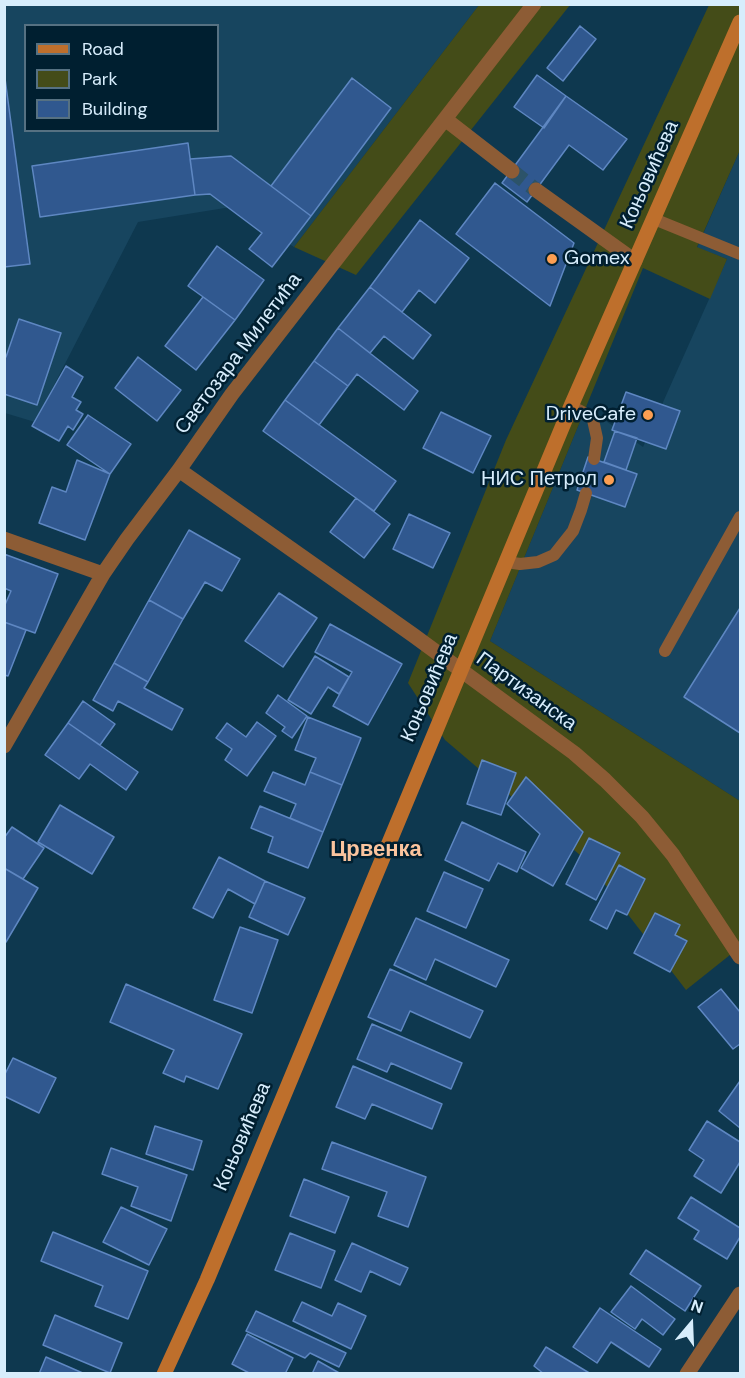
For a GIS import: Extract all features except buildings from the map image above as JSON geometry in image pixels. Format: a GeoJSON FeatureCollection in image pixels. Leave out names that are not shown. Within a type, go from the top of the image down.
{"type":"FeatureCollection","features":[{"type":"Feature","properties":{"kind":"main road","name":"Коњовићева"},"geometry":{"type":"LineString","coordinates":[[164,1374],[207,1280],[572,406],[741,22]]}},
{"type":"Feature","properties":{"kind":"street","name":"Светозара Милетића"},"geometry":{"type":"LineString","coordinates":[[4,746],[103,574],[127,539],[232,394],[534,4]]}},
{"type":"Feature","properties":{"kind":"street"},"geometry":{"type":"LineString","coordinates":[[445,119],[512,171]]}},
{"type":"Feature","properties":{"kind":"street"},"geometry":{"type":"LineString","coordinates":[[536,190],[635,261]]}},
{"type":"Feature","properties":{"kind":"street","name":"Партизанска"},"geometry":{"type":"LineString","coordinates":[[179,470],[574,753],[642,817],[673,855],[741,957]]}},
{"type":"Feature","properties":{"kind":"street"},"geometry":{"type":"LineString","coordinates":[[4,539],[103,574]]}},
{"type":"Feature","properties":{"kind":"street"},"geometry":{"type":"LineString","coordinates":[[690,1371],[741,1294]]}},
{"type":"Feature","properties":{"kind":"lane"},"geometry":{"type":"LineString","coordinates":[[654,219],[741,254]]}},
{"type":"Feature","properties":{"kind":"lane"},"geometry":{"type":"LineString","coordinates":[[572,406],[593,420],[597,438],[594,459]]}},
{"type":"Feature","properties":{"kind":"lane"},"geometry":{"type":"LineString","coordinates":[[507,562],[520,564],[538,562],[554,555],[573,531],[586,493]]}},
{"type":"Feature","properties":{"kind":"lane"},"geometry":{"type":"LineString","coordinates":[[665,651],[741,517]]}},
{"type":"Feature","properties":{"kind":"shaded area"},"geometry":{"type":"Polygon","coordinates":[[[4,5],[479,5],[294,247],[231,207],[138,222],[35,422],[5,413],[4,5]]]}},
{"type":"Feature","properties":{"kind":"shaded area"},"geometry":{"type":"Polygon","coordinates":[[[740,150],[740,801],[490,641],[586,407],[643,447],[727,259],[697,248],[740,150]]]}},
{"type":"Feature","properties":{"kind":"green space"},"geometry":{"type":"Polygon","coordinates":[[[479,5],[570,5],[356,275],[294,247],[479,5]]]}},
{"type":"Feature","properties":{"kind":"green space"},"geometry":{"type":"Polygon","coordinates":[[[709,5],[740,5],[740,150],[697,247],[727,259],[710,299],[643,268],[490,641],[740,801],[740,947],[686,990],[587,861],[445,740],[408,683],[506,440],[709,5]]]}},
{"type":"Feature","properties":{"kind":"tunnel"},"geometry":{"type":"LineString","coordinates":[[512,171],[536,190]]}},
{"type":"Feature","properties":{"kind":"place","name":"Gomex"},"geometry":{"type":"Point","coordinates":[552,259]}},
{"type":"Feature","properties":{"kind":"place","name":"DriveCafe"},"geometry":{"type":"Point","coordinates":[648,415]}},
{"type":"Feature","properties":{"kind":"place","name":"НИС Петрол"},"geometry":{"type":"Point","coordinates":[609,480]}},
{"type":"Feature","properties":{"kind":"district","name":"Црвенка"},"geometry":{"type":"Point","coordinates":[376,850]}}]}
